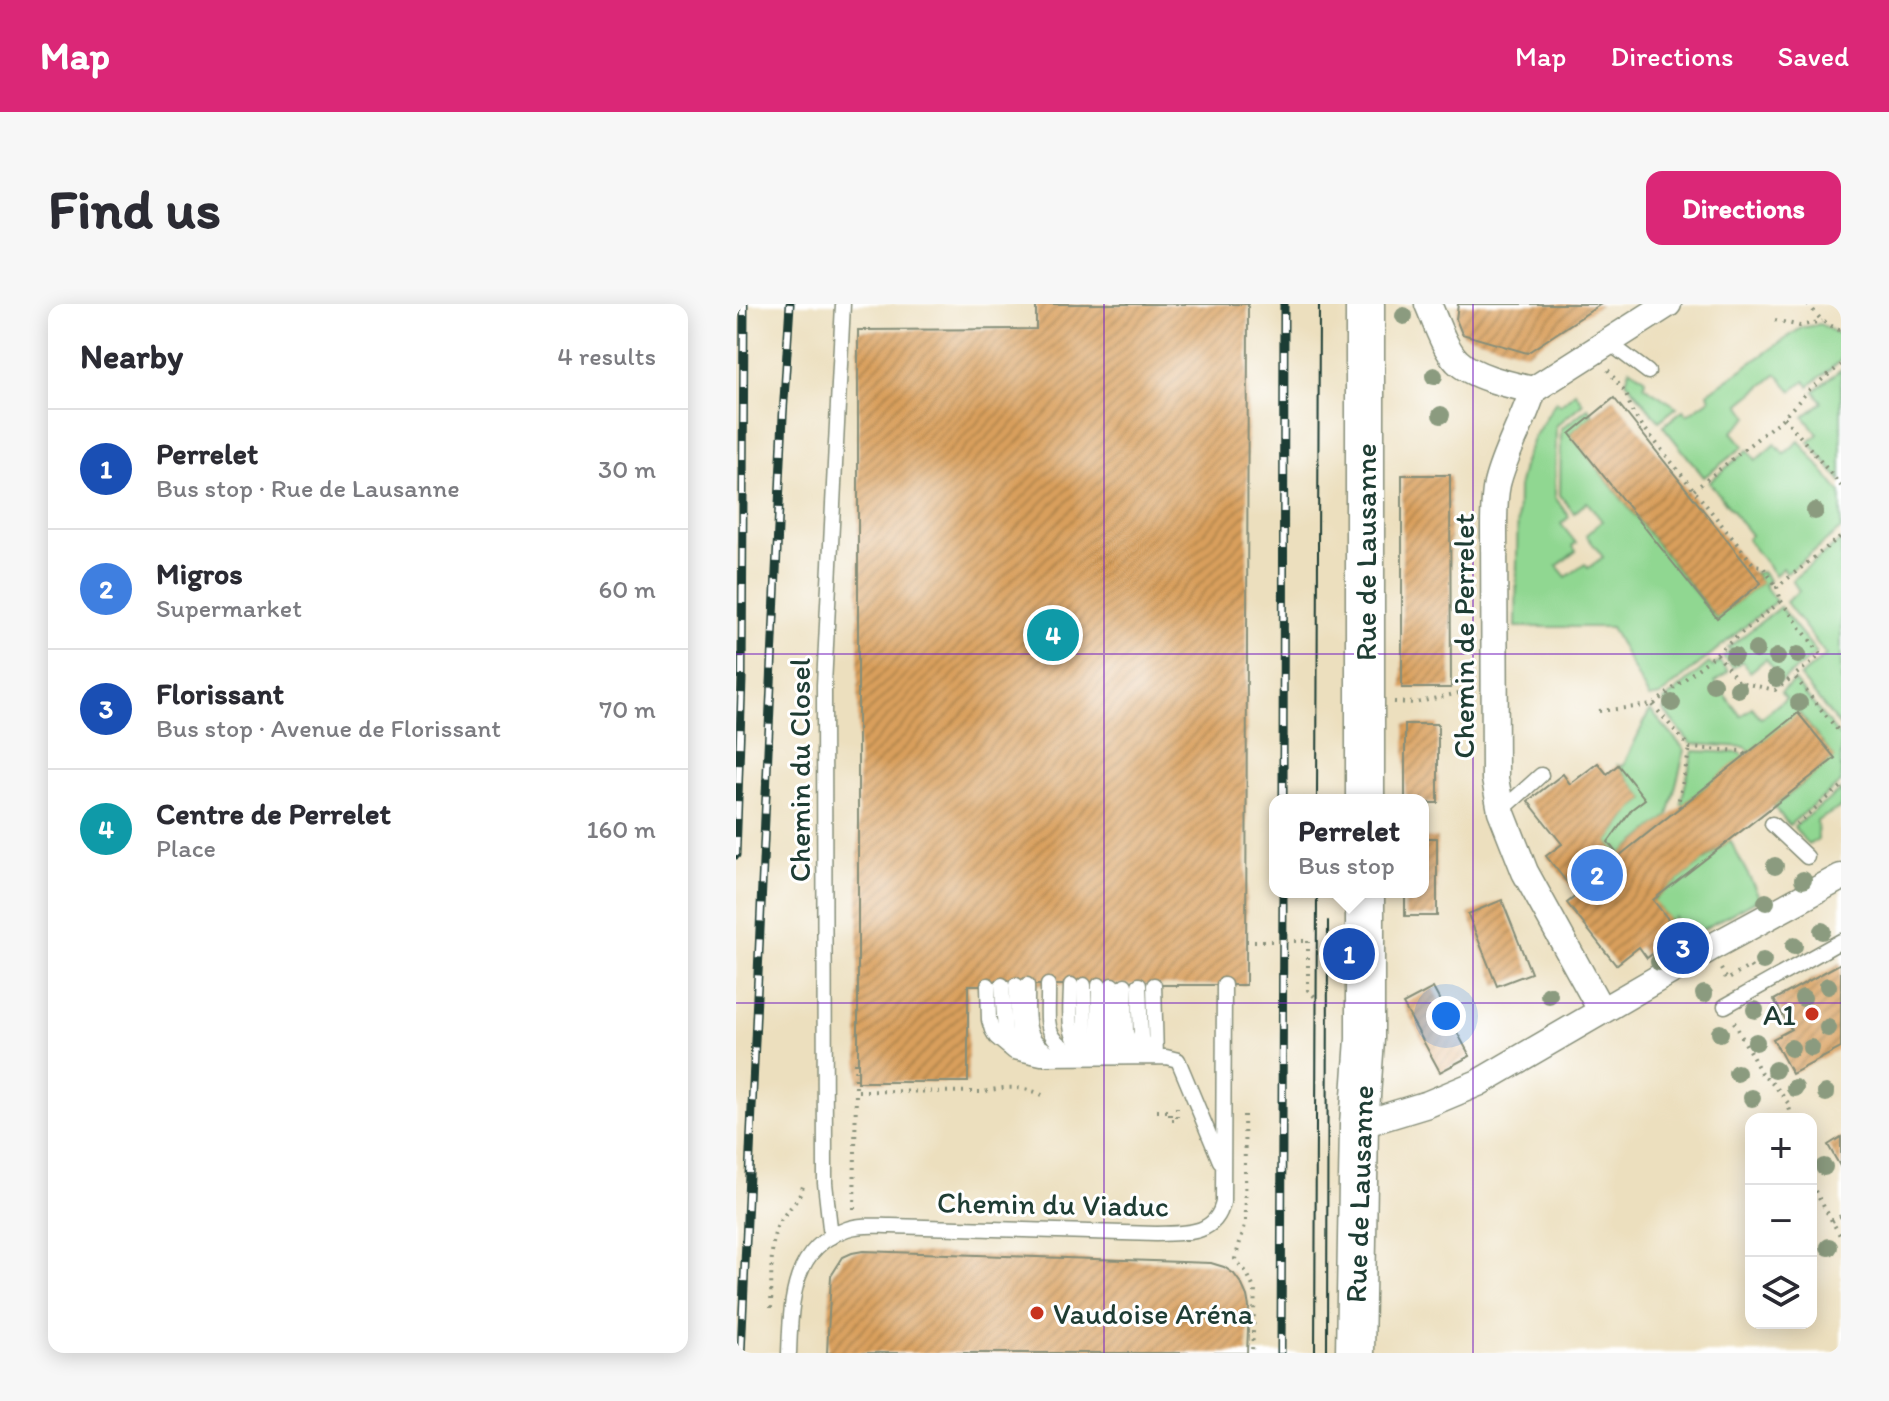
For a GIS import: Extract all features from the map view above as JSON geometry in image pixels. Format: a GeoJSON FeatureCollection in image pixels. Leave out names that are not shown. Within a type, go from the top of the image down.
{"type":"FeatureCollection","features":[{"type":"Feature","properties":{"kind":"main road","name":"Rue de Lausanne"},"geometry":{"type":"LineString","coordinates":[[1365,304],[1365,794]]}},
{"type":"Feature","properties":{"kind":"main road","name":"Rue de Lausanne"},"geometry":{"type":"LineString","coordinates":[[1355,1353],[1359,1125],[1365,1039],[1365,898]]}},
{"type":"Feature","properties":{"kind":"street"},"geometry":{"type":"LineString","coordinates":[[1428,304],[1445,343],[1457,361],[1500,382],[1533,390],[1605,352],[1668,304]]}},
{"type":"Feature","properties":{"kind":"street","name":"Chemin de Perrelet"},"geometry":{"type":"LineString","coordinates":[[1533,390],[1496,486],[1495,779],[1501,811],[1525,872],[1601,1010]]}},
{"type":"Feature","properties":{"kind":"street"},"geometry":{"type":"LineString","coordinates":[[1359,1125],[1428,1104],[1478,1083],[1601,1010],[1834,881]]}},
{"type":"Feature","properties":{"kind":"lane","name":"Chemin du Closel"},"geometry":{"type":"LineString","coordinates":[[831,1237],[825,1183],[824,685],[843,304]]}},
{"type":"Feature","properties":{"kind":"lane"},"geometry":{"type":"LineString","coordinates":[[1605,352],[1648,372]]}},
{"type":"Feature","properties":{"kind":"lane"},"geometry":{"type":"LineString","coordinates":[[1501,811],[1541,775]]}},
{"type":"Feature","properties":{"kind":"lane"},"geometry":{"type":"LineString","coordinates":[[1778,829],[1812,855],[1834,881]]}},
{"type":"Feature","properties":{"kind":"lane"},"geometry":{"type":"LineString","coordinates":[[1725,1006],[1841,941]]}},
{"type":"Feature","properties":{"kind":"lane"},"geometry":{"type":"LineString","coordinates":[[1058,1058],[1027,1047],[1019,1038],[1008,985],[989,1020],[996,1037],[1014,1052],[1058,1058],[1178,1060],[1223,1170]]}},
{"type":"Feature","properties":{"kind":"lane"},"geometry":{"type":"LineString","coordinates":[[1048,985],[1049,1027],[1053,1039],[1061,1047],[1092,1058]]}},
{"type":"Feature","properties":{"kind":"lane"},"geometry":{"type":"LineString","coordinates":[[1092,1058],[1072,1036],[1112,985]]}},
{"type":"Feature","properties":{"kind":"lane"},"geometry":{"type":"LineString","coordinates":[[1112,985],[1085,1037],[1093,1048],[1139,1057]]}},
{"type":"Feature","properties":{"kind":"lane"},"geometry":{"type":"LineString","coordinates":[[1112,985],[1112,1034],[1117,1043],[1139,1057]]}},
{"type":"Feature","properties":{"kind":"lane"},"geometry":{"type":"LineString","coordinates":[[1112,985],[1141,1037],[1143,1045],[1139,1057]]}},
{"type":"Feature","properties":{"kind":"lane","name":"Chemin du Viaduc"},"geometry":{"type":"LineString","coordinates":[[789,1353],[794,1289],[802,1265],[815,1247],[848,1229],[891,1226],[1127,1234],[1189,1233],[1213,1222],[1221,1210],[1223,1170],[1224,985]]}},
{"type":"Feature","properties":{"kind":"path"},"geometry":{"type":"LineString","coordinates":[[1808,304],[1822,321],[1841,331]]}},
{"type":"Feature","properties":{"kind":"path"},"geometry":{"type":"LineString","coordinates":[[1775,320],[1800,326],[1822,321]]}},
{"type":"Feature","properties":{"kind":"path"},"geometry":{"type":"LineString","coordinates":[[1605,352],[1633,414],[1754,565],[1762,566],[1777,587],[1781,601],[1821,655],[1775,690],[1739,682],[1717,654]]}},
{"type":"Feature","properties":{"kind":"path"},"geometry":{"type":"LineString","coordinates":[[1694,490],[1784,417],[1810,389],[1841,365]]}},
{"type":"Feature","properties":{"kind":"path"},"geometry":{"type":"LineString","coordinates":[[1784,417],[1841,486]]}},
{"type":"Feature","properties":{"kind":"path"},"geometry":{"type":"LineString","coordinates":[[1777,587],[1841,536]]}},
{"type":"Feature","properties":{"kind":"path"},"geometry":{"type":"LineString","coordinates":[[1599,711],[1653,705],[1781,601]]}},
{"type":"Feature","properties":{"kind":"path"},"geometry":{"type":"LineString","coordinates":[[1794,676],[1841,734]]}},
{"type":"Feature","properties":{"kind":"path"},"geometry":{"type":"LineString","coordinates":[[1401,703],[1415,703],[1477,688]]}},
{"type":"Feature","properties":{"kind":"path"},"geometry":{"type":"LineString","coordinates":[[1653,705],[1690,748],[1743,751],[1746,755]]}},
{"type":"Feature","properties":{"kind":"path"},"geometry":{"type":"LineString","coordinates":[[1680,807],[1678,804],[1690,748]]}},
{"type":"Feature","properties":{"kind":"path"},"geometry":{"type":"LineString","coordinates":[[1778,829],[1841,787]]}},
{"type":"Feature","properties":{"kind":"path"},"geometry":{"type":"LineString","coordinates":[[1246,941],[1308,941],[1308,990],[1316,998]]}},
{"type":"Feature","properties":{"kind":"path"},"geometry":{"type":"LineString","coordinates":[[1721,969],[1727,980],[1746,969]]}},
{"type":"Feature","properties":{"kind":"path"},"geometry":{"type":"LineString","coordinates":[[1177,985],[1177,992]]}},
{"type":"Feature","properties":{"kind":"path"},"geometry":{"type":"LineString","coordinates":[[1725,1006],[1761,1073],[1788,1103],[1790,1113]]}},
{"type":"Feature","properties":{"kind":"path"},"geometry":{"type":"LineString","coordinates":[[854,1228],[855,1062]]}},
{"type":"Feature","properties":{"kind":"path"},"geometry":{"type":"LineString","coordinates":[[856,1091],[984,1092],[996,1088],[1032,1090],[1042,1095]]}},
{"type":"Feature","properties":{"kind":"path"},"geometry":{"type":"LineString","coordinates":[[1157,1111],[1170,1111],[1170,1120],[1177,1120],[1177,1106]]}},
{"type":"Feature","properties":{"kind":"path"},"geometry":{"type":"LineString","coordinates":[[1244,1114],[1246,1222],[1235,1259],[1247,1273],[1255,1291],[1252,1353]]}},
{"type":"Feature","properties":{"kind":"path"},"geometry":{"type":"LineString","coordinates":[[771,1309],[774,1237],[778,1224],[801,1197],[805,1165],[825,1150]]}},
{"type":"Feature","properties":{"kind":"path"},"geometry":{"type":"LineString","coordinates":[[1812,1185],[1841,1237]]}},
{"type":"Feature","properties":{"kind":"path"},"geometry":{"type":"LineString","coordinates":[[1832,1221],[1841,1216]]}},
{"type":"Feature","properties":{"kind":"green space"},"geometry":{"type":"Polygon","coordinates":[[[1820,324],[1841,334],[1841,360],[1809,386],[1805,381],[1792,391],[1777,374],[1740,404],[1749,417],[1732,432],[1744,446],[1704,477],[1663,426],[1683,410],[1687,415],[1710,399],[1708,393],[1801,328],[1820,324]]]}},
{"type":"Feature","properties":{"kind":"green space"},"geometry":{"type":"Polygon","coordinates":[[[1630,368],[1645,379],[1644,386],[1677,407],[1659,421],[1626,381],[1630,368]]]}},
{"type":"Feature","properties":{"kind":"green space"},"geometry":{"type":"Polygon","coordinates":[[[1841,369],[1841,481],[1809,442],[1818,434],[1804,417],[1822,402],[1814,391],[1841,369]]]}},
{"type":"Feature","properties":{"kind":"green space"},"geometry":{"type":"Polygon","coordinates":[[[1575,392],[1583,403],[1556,426],[1555,497],[1569,517],[1561,524],[1576,543],[1572,546],[1576,551],[1557,566],[1566,577],[1585,564],[1588,568],[1603,557],[1586,535],[1602,521],[1587,502],[1574,513],[1560,495],[1561,429],[1588,408],[1593,415],[1570,434],[1716,618],[1761,583],[1754,573],[1762,572],[1769,580],[1764,585],[1776,601],[1660,696],[1649,698],[1611,627],[1516,627],[1518,488],[1524,462],[1533,439],[1556,401],[1560,405],[1575,392]]]}},
{"type":"Feature","properties":{"kind":"green space"},"geometry":{"type":"Polygon","coordinates":[[[1799,441],[1841,493],[1841,529],[1787,573],[1783,568],[1775,575],[1747,539],[1751,535],[1709,482],[1748,450],[1756,460],[1775,444],[1784,454],[1799,441]]]}},
{"type":"Feature","properties":{"kind":"green space"},"geometry":{"type":"Polygon","coordinates":[[[1841,540],[1841,728],[1800,677],[1826,655],[1786,602],[1799,591],[1792,580],[1841,540]]]}},
{"type":"Feature","properties":{"kind":"green space"},"geometry":{"type":"Polygon","coordinates":[[[1780,607],[1817,653],[1776,685],[1772,680],[1778,675],[1766,659],[1750,672],[1742,661],[1733,668],[1723,657],[1731,651],[1728,648],[1780,607]]]}},
{"type":"Feature","properties":{"kind":"green space"},"geometry":{"type":"Polygon","coordinates":[[[1719,661],[1728,672],[1715,682],[1741,716],[1752,707],[1761,718],[1786,698],[1781,692],[1794,681],[1841,738],[1841,783],[1789,825],[1774,807],[1834,758],[1799,713],[1750,752],[1746,747],[1691,744],[1664,711],[1668,707],[1664,701],[1709,663],[1713,667],[1719,661]]]}},
{"type":"Feature","properties":{"kind":"green space"},"geometry":{"type":"Polygon","coordinates":[[[1650,710],[1685,750],[1668,816],[1619,856],[1608,842],[1632,809],[1645,799],[1618,765],[1623,766],[1650,710]]]}},
{"type":"Feature","properties":{"kind":"green space"},"geometry":{"type":"Polygon","coordinates":[[[1693,751],[1741,753],[1744,757],[1683,805],[1681,803],[1693,751]]]}},
{"type":"Feature","properties":{"kind":"green space"},"geometry":{"type":"Polygon","coordinates":[[[1841,790],[1841,807],[1817,821],[1818,840],[1808,845],[1794,827],[1841,790]]]}},
{"type":"Feature","properties":{"kind":"green space"},"geometry":{"type":"Polygon","coordinates":[[[1730,840],[1760,898],[1689,937],[1675,917],[1669,921],[1653,900],[1730,840]]]}},
{"type":"Feature","properties":{"kind":"building"},"geometry":{"type":"Polygon","coordinates":[[[1036,304],[1248,304],[1246,985],[968,985],[968,1082],[858,1082],[858,330],[1036,329],[1036,304]]]}},
{"type":"Feature","properties":{"kind":"building"},"geometry":{"type":"Polygon","coordinates":[[[1458,304],[1601,304],[1527,353],[1462,334],[1456,319],[1458,304]]]}},
{"type":"Feature","properties":{"kind":"building"},"geometry":{"type":"Polygon","coordinates":[[[1614,398],[1761,583],[1717,618],[1570,434],[1614,398]]]}},
{"type":"Feature","properties":{"kind":"building"},"geometry":{"type":"Polygon","coordinates":[[[1402,475],[1450,475],[1451,688],[1402,688],[1402,475]]]}},
{"type":"Feature","properties":{"kind":"building"},"geometry":{"type":"Polygon","coordinates":[[[1798,713],[1835,758],[1653,900],[1679,933],[1647,958],[1639,947],[1616,965],[1567,903],[1577,895],[1546,856],[1562,844],[1528,801],[1563,774],[1570,784],[1598,763],[1607,774],[1618,765],[1645,799],[1632,809],[1608,842],[1619,856],[1798,713]]]}},
{"type":"Feature","properties":{"kind":"building"},"geometry":{"type":"Polygon","coordinates":[[[1405,724],[1438,724],[1438,803],[1429,803],[1429,794],[1405,794],[1405,724]]]}},
{"type":"Feature","properties":{"kind":"building"},"geometry":{"type":"Polygon","coordinates":[[[1429,838],[1437,838],[1437,916],[1405,916],[1405,898],[1429,898],[1429,838]]]}},
{"type":"Feature","properties":{"kind":"building"},"geometry":{"type":"Polygon","coordinates":[[[1502,900],[1531,973],[1497,986],[1468,914],[1502,900]]]}},
{"type":"Feature","properties":{"kind":"building","name":"A1"},"geometry":{"type":"Polygon","coordinates":[[[1841,963],[1841,1048],[1792,1074],[1773,1039],[1791,1029],[1774,1000],[1841,963]]]}},
{"type":"Feature","properties":{"kind":"building"},"geometry":{"type":"Polygon","coordinates":[[[1433,988],[1470,1056],[1440,1072],[1403,1004],[1433,988]]]}},
{"type":"Feature","properties":{"kind":"building"},"geometry":{"type":"Polygon","coordinates":[[[1841,1137],[1841,1168],[1828,1145],[1841,1137]]]}},
{"type":"Feature","properties":{"kind":"building","name":"Vaudoise Aréna"},"geometry":{"type":"Polygon","coordinates":[[[863,1251],[1211,1263],[1234,1274],[1247,1296],[1247,1353],[827,1353],[831,1276],[843,1257],[863,1251]]]}},
{"type":"Feature","properties":{"kind":"tram line"},"geometry":{"type":"LineString","coordinates":[[1317,794],[1319,304]]}},
{"type":"Feature","properties":{"kind":"tram line"},"geometry":{"type":"LineString","coordinates":[[1315,1353],[1317,898]]}},
{"type":"Feature","properties":{"kind":"tram line"},"geometry":{"type":"LineString","coordinates":[[1327,1353],[1328,921]]}},
{"type":"Feature","properties":{"kind":"railway"},"geometry":{"type":"LineString","coordinates":[[736,855],[742,679],[744,304]]}},
{"type":"Feature","properties":{"kind":"railway"},"geometry":{"type":"LineString","coordinates":[[741,1353],[790,304]]}},
{"type":"Feature","properties":{"kind":"railway"},"geometry":{"type":"LineString","coordinates":[[1283,794],[1284,304]]}},
{"type":"Feature","properties":{"kind":"railway"},"geometry":{"type":"LineString","coordinates":[[1281,1353],[1283,898]]}},
{"type":"Feature","properties":{"kind":"place","name":"Centre de Perrelet"},"geometry":{"type":"Point","coordinates":[1053,635]}},
{"type":"Feature","properties":{"kind":"place","name":"Migros"},"geometry":{"type":"Point","coordinates":[1597,875]}},
{"type":"Feature","properties":{"kind":"place","name":"Florissant"},"geometry":{"type":"Point","coordinates":[1683,948]}},
{"type":"Feature","properties":{"kind":"place","name":"Perrelet"},"geometry":{"type":"Point","coordinates":[1349,954]}},
{"type":"Feature","properties":{"kind":"place","name":"A1"},"geometry":{"type":"Point","coordinates":[1812,1014]}},
{"type":"Feature","properties":{"kind":"place","name":"Vaudoise Aréna"},"geometry":{"type":"Point","coordinates":[1037,1313]}}]}
